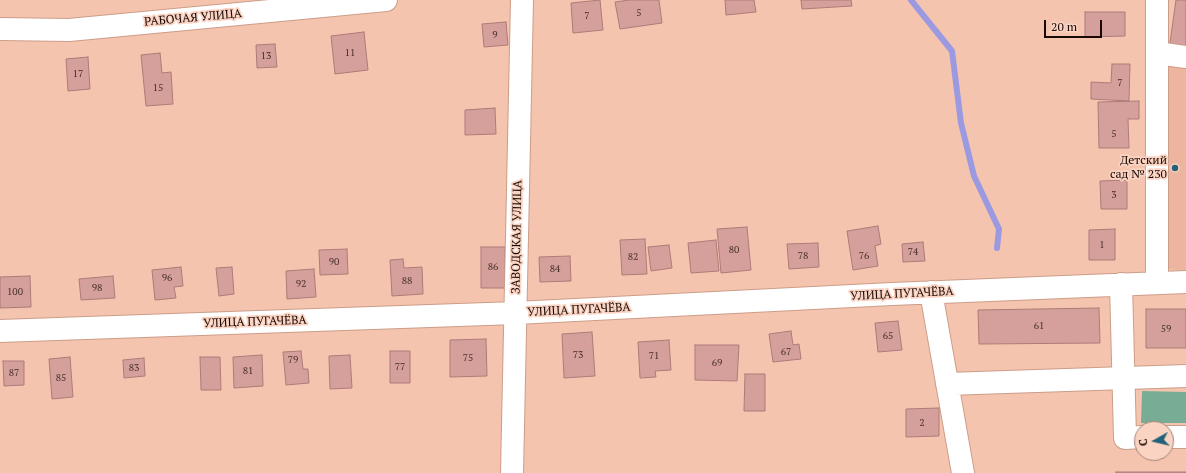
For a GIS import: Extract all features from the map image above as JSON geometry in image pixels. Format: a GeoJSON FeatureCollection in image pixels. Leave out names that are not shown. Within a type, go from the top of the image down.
{"type":"FeatureCollection","features":[{"type":"Feature","properties":{"kind":"street","name":"РАБОЧАЯ УЛИЦА"},"geometry":{"type":"LineString","coordinates":[[0,29],[69,30],[386,0]]}},
{"type":"Feature","properties":{"kind":"street","name":"ЗАВОДСКАЯ УЛИЦА"},"geometry":{"type":"LineString","coordinates":[[512,473],[522,0]]}},
{"type":"Feature","properties":{"kind":"street"},"geometry":{"type":"LineString","coordinates":[[1157,0],[1157,283]]}},
{"type":"Feature","properties":{"kind":"street"},"geometry":{"type":"LineString","coordinates":[[1157,53],[1186,57]]}},
{"type":"Feature","properties":{"kind":"street","name":"УЛИЦА ПУГАЧЁВА"},"geometry":{"type":"LineString","coordinates":[[0,331],[516,313],[931,292],[1186,282]]}},
{"type":"Feature","properties":{"kind":"street"},"geometry":{"type":"LineString","coordinates":[[1121,284],[1125,438],[1134,437]]}},
{"type":"Feature","properties":{"kind":"street"},"geometry":{"type":"LineString","coordinates":[[931,292],[962,473]]}},
{"type":"Feature","properties":{"kind":"street"},"geometry":{"type":"LineString","coordinates":[[947,384],[1186,376]]}},
{"type":"Feature","properties":{"kind":"street"},"geometry":{"type":"LineString","coordinates":[[1174,437],[1186,437]]}},
{"type":"Feature","properties":{"kind":"shaded area","name":"Детский сад № 230"},"geometry":{"type":"Polygon","coordinates":[[[1165,64],[1186,66],[1186,270],[1164,269],[1165,64]]]}},
{"type":"Feature","properties":{"kind":"green space"},"geometry":{"type":"Polygon","coordinates":[[[1142,391],[1186,392],[1186,423],[1174,423],[1174,421],[1141,421],[1142,391]]]}},
{"type":"Feature","properties":{"kind":"building"},"geometry":{"type":"Polygon","coordinates":[[[600,0],[603,30],[573,33],[571,3],[600,0]]]}},
{"type":"Feature","properties":{"kind":"building"},"geometry":{"type":"Polygon","coordinates":[[[629,0],[659,0],[662,23],[620,29],[615,2],[629,0]]]}},
{"type":"Feature","properties":{"kind":"building"},"geometry":{"type":"Polygon","coordinates":[[[725,0],[754,0],[756,12],[726,15],[725,0]]]}},
{"type":"Feature","properties":{"kind":"building"},"geometry":{"type":"Polygon","coordinates":[[[801,0],[851,0],[852,6],[802,9],[801,0]]]}},
{"type":"Feature","properties":{"kind":"building"},"geometry":{"type":"Polygon","coordinates":[[[1176,0],[1186,0],[1186,53],[1169,50],[1176,0]]]}},
{"type":"Feature","properties":{"kind":"building"},"geometry":{"type":"Polygon","coordinates":[[[1085,12],[1125,12],[1125,36],[1085,37],[1085,12]]]}},
{"type":"Feature","properties":{"kind":"building"},"geometry":{"type":"Polygon","coordinates":[[[506,22],[508,45],[484,47],[482,24],[506,22]]]}},
{"type":"Feature","properties":{"kind":"building"},"geometry":{"type":"Polygon","coordinates":[[[364,32],[368,70],[335,74],[331,36],[364,32]]]}},
{"type":"Feature","properties":{"kind":"building"},"geometry":{"type":"Polygon","coordinates":[[[275,44],[277,67],[257,68],[256,45],[275,44]]]}},
{"type":"Feature","properties":{"kind":"building"},"geometry":{"type":"Polygon","coordinates":[[[160,53],[162,73],[171,72],[173,104],[146,106],[141,55],[160,53]]]}},
{"type":"Feature","properties":{"kind":"building"},"geometry":{"type":"Polygon","coordinates":[[[88,57],[90,89],[68,91],[66,59],[88,57]]]}},
{"type":"Feature","properties":{"kind":"building"},"geometry":{"type":"Polygon","coordinates":[[[1112,64],[1130,64],[1129,101],[1091,99],[1091,82],[1111,83],[1112,64]]]}},
{"type":"Feature","properties":{"kind":"building"},"geometry":{"type":"Polygon","coordinates":[[[1139,101],[1139,119],[1128,119],[1129,148],[1099,148],[1098,102],[1139,101]]]}},
{"type":"Feature","properties":{"kind":"building"},"geometry":{"type":"Polygon","coordinates":[[[495,108],[496,134],[465,135],[465,110],[495,108]]]}},
{"type":"Feature","properties":{"kind":"building"},"geometry":{"type":"Polygon","coordinates":[[[1127,180],[1127,209],[1101,209],[1100,181],[1127,180]]]}},
{"type":"Feature","properties":{"kind":"building"},"geometry":{"type":"Polygon","coordinates":[[[878,226],[881,244],[875,246],[878,266],[853,270],[847,231],[878,226]]]}},
{"type":"Feature","properties":{"kind":"building"},"geometry":{"type":"Polygon","coordinates":[[[747,227],[751,270],[721,273],[717,229],[747,227]]]}},
{"type":"Feature","properties":{"kind":"building"},"geometry":{"type":"Polygon","coordinates":[[[1115,229],[1115,260],[1089,260],[1089,230],[1115,229]]]}},
{"type":"Feature","properties":{"kind":"building"},"geometry":{"type":"Polygon","coordinates":[[[645,239],[647,274],[622,275],[620,240],[645,239]]]}},
{"type":"Feature","properties":{"kind":"building"},"geometry":{"type":"Polygon","coordinates":[[[716,240],[719,271],[691,273],[688,243],[716,240]]]}},
{"type":"Feature","properties":{"kind":"building"},"geometry":{"type":"Polygon","coordinates":[[[923,242],[925,261],[903,262],[902,244],[923,242]]]}},
{"type":"Feature","properties":{"kind":"building"},"geometry":{"type":"Polygon","coordinates":[[[818,243],[819,267],[789,269],[787,244],[818,243]]]}},
{"type":"Feature","properties":{"kind":"building"},"geometry":{"type":"Polygon","coordinates":[[[669,245],[672,268],[651,271],[648,247],[669,245]]]}},
{"type":"Feature","properties":{"kind":"building"},"geometry":{"type":"Polygon","coordinates":[[[481,247],[505,247],[505,288],[481,288],[481,247]]]}},
{"type":"Feature","properties":{"kind":"building"},"geometry":{"type":"Polygon","coordinates":[[[347,249],[348,274],[320,275],[319,250],[347,249]]]}},
{"type":"Feature","properties":{"kind":"building"},"geometry":{"type":"Polygon","coordinates":[[[570,256],[571,281],[540,282],[539,257],[570,256]]]}},
{"type":"Feature","properties":{"kind":"building"},"geometry":{"type":"Polygon","coordinates":[[[403,259],[404,268],[422,267],[423,294],[392,296],[390,260],[403,259]]]}},
{"type":"Feature","properties":{"kind":"building"},"geometry":{"type":"Polygon","coordinates":[[[181,267],[183,286],[174,287],[176,298],[155,300],[152,270],[181,267]]]}},
{"type":"Feature","properties":{"kind":"building"},"geometry":{"type":"Polygon","coordinates":[[[232,267],[234,294],[219,296],[216,268],[232,267]]]}},
{"type":"Feature","properties":{"kind":"building"},"geometry":{"type":"Polygon","coordinates":[[[314,269],[316,297],[287,299],[286,271],[314,269]]]}},
{"type":"Feature","properties":{"kind":"building"},"geometry":{"type":"Polygon","coordinates":[[[30,276],[31,307],[0,308],[0,277],[30,276]]]}},
{"type":"Feature","properties":{"kind":"building"},"geometry":{"type":"Polygon","coordinates":[[[113,276],[115,298],[81,300],[79,279],[113,276]]]}},
{"type":"Feature","properties":{"kind":"building"},"geometry":{"type":"Polygon","coordinates":[[[1099,308],[1100,343],[979,344],[978,310],[1099,308]]]}},
{"type":"Feature","properties":{"kind":"building"},"geometry":{"type":"Polygon","coordinates":[[[1146,309],[1186,309],[1186,348],[1146,348],[1146,309]]]}},
{"type":"Feature","properties":{"kind":"building"},"geometry":{"type":"Polygon","coordinates":[[[898,321],[902,350],[878,352],[875,323],[898,321]]]}},
{"type":"Feature","properties":{"kind":"building"},"geometry":{"type":"Polygon","coordinates":[[[791,331],[793,345],[799,344],[801,359],[773,362],[769,334],[791,331]]]}},
{"type":"Feature","properties":{"kind":"building"},"geometry":{"type":"Polygon","coordinates":[[[592,332],[595,376],[564,378],[562,334],[592,332]]]}},
{"type":"Feature","properties":{"kind":"building"},"geometry":{"type":"Polygon","coordinates":[[[486,339],[487,376],[450,377],[450,340],[486,339]]]}},
{"type":"Feature","properties":{"kind":"building"},"geometry":{"type":"Polygon","coordinates":[[[669,340],[671,370],[655,371],[656,377],[640,378],[638,342],[669,340]]]}},
{"type":"Feature","properties":{"kind":"building"},"geometry":{"type":"Polygon","coordinates":[[[695,345],[739,345],[737,381],[695,380],[695,345]]]}},
{"type":"Feature","properties":{"kind":"building"},"geometry":{"type":"Polygon","coordinates":[[[301,351],[303,369],[308,369],[309,383],[286,385],[283,352],[301,351]]]}},
{"type":"Feature","properties":{"kind":"building"},"geometry":{"type":"Polygon","coordinates":[[[390,351],[410,351],[410,383],[390,383],[390,351]]]}},
{"type":"Feature","properties":{"kind":"building"},"geometry":{"type":"Polygon","coordinates":[[[262,355],[263,386],[234,388],[233,357],[262,355]]]}},
{"type":"Feature","properties":{"kind":"building"},"geometry":{"type":"Polygon","coordinates":[[[350,355],[352,388],[330,389],[329,356],[350,355]]]}},
{"type":"Feature","properties":{"kind":"building"},"geometry":{"type":"Polygon","coordinates":[[[70,357],[73,397],[52,399],[49,359],[70,357]]]}},
{"type":"Feature","properties":{"kind":"building"},"geometry":{"type":"Polygon","coordinates":[[[200,357],[220,357],[221,390],[201,390],[200,357]]]}},
{"type":"Feature","properties":{"kind":"building"},"geometry":{"type":"Polygon","coordinates":[[[144,358],[145,376],[124,378],[123,360],[144,358]]]}},
{"type":"Feature","properties":{"kind":"building"},"geometry":{"type":"Polygon","coordinates":[[[3,361],[24,361],[24,385],[4,386],[3,361]]]}},
{"type":"Feature","properties":{"kind":"building"},"geometry":{"type":"Polygon","coordinates":[[[745,374],[765,374],[765,411],[744,411],[745,374]]]}},
{"type":"Feature","properties":{"kind":"building"},"geometry":{"type":"Polygon","coordinates":[[[939,408],[939,436],[906,437],[906,409],[939,408]]]}},
{"type":"Feature","properties":{"kind":"building"},"geometry":{"type":"Polygon","coordinates":[[[1186,472],[1186,473],[1116,473],[1186,472]]]}},
{"type":"Feature","properties":{"kind":"waterway"},"geometry":{"type":"LineString","coordinates":[[911,0],[952,51],[961,123],[974,176],[999,229],[997,248]]}},
{"type":"Feature","properties":{"kind":"place","name":"Детский сад № 230"},"geometry":{"type":"Point","coordinates":[1175,168]}}]}
